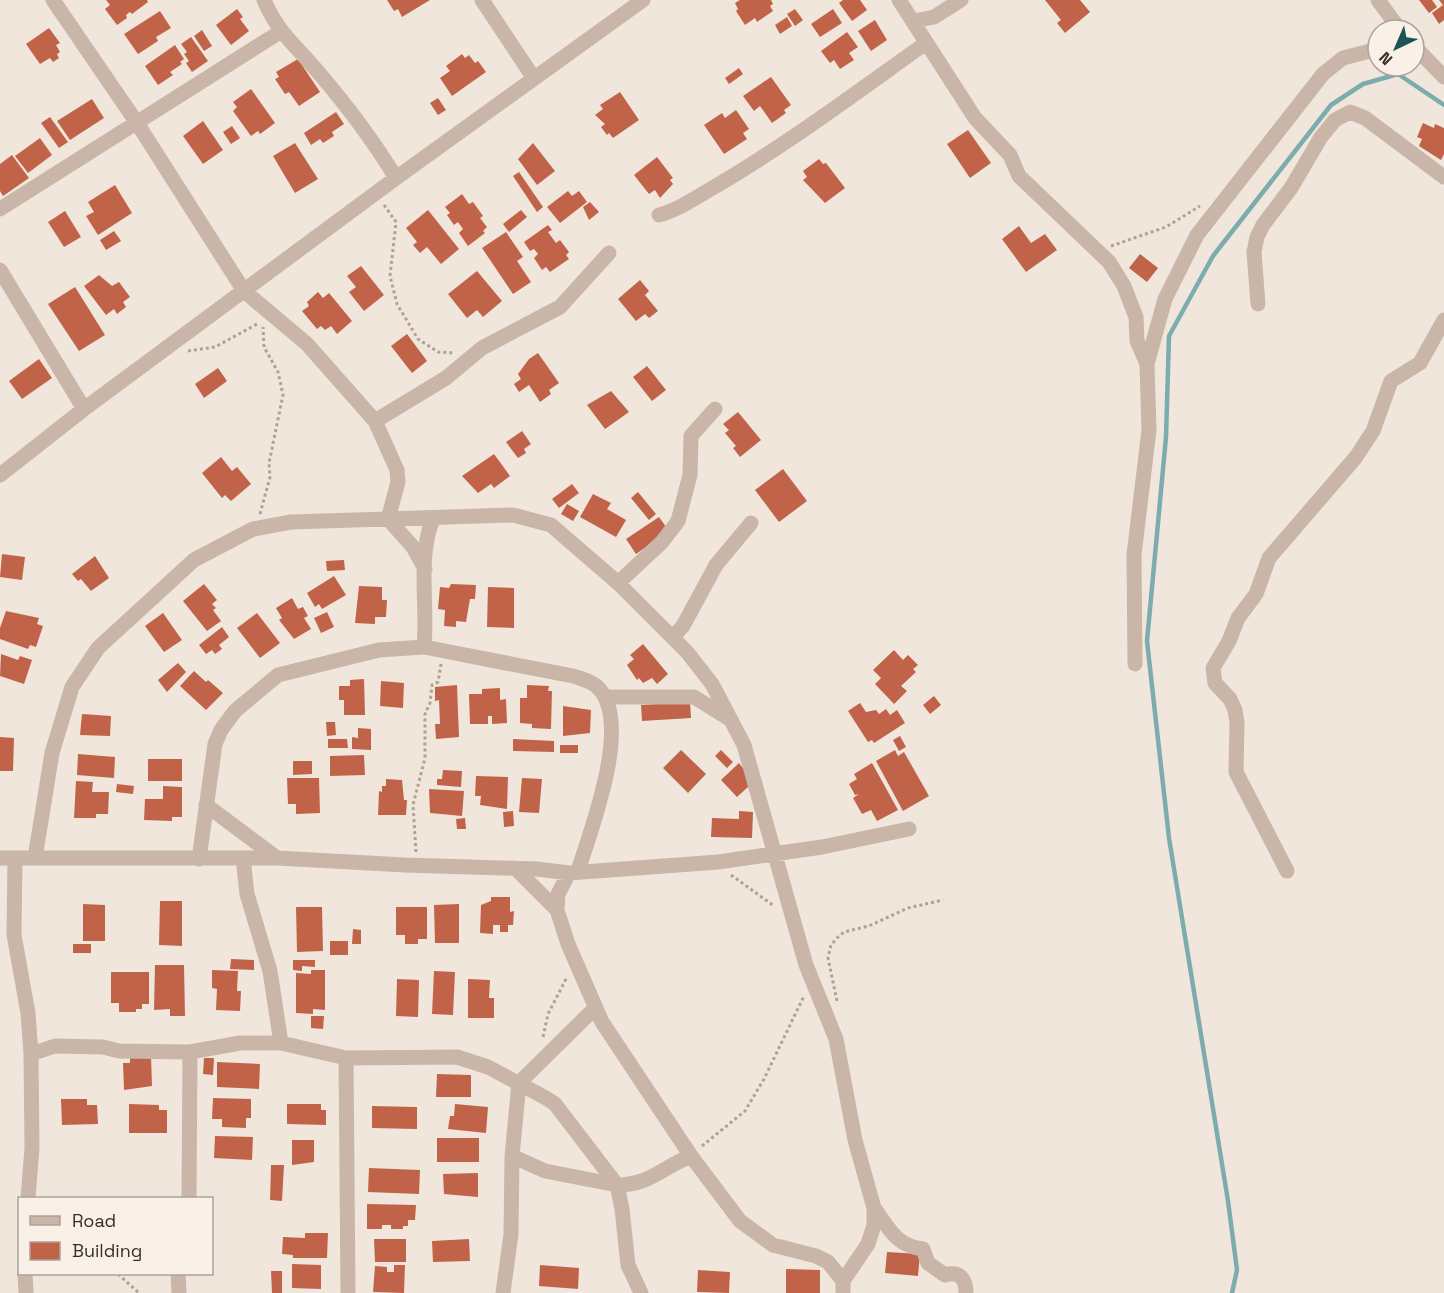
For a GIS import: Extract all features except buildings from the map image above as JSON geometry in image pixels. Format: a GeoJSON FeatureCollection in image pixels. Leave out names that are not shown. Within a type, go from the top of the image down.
{"type":"FeatureCollection","features":[{"type":"Feature","properties":{"kind":"street"},"geometry":{"type":"LineString","coordinates":[[53,0],[137,123],[244,291],[307,344],[375,421],[397,470],[398,482],[388,519]]}},
{"type":"Feature","properties":{"kind":"street"},"geometry":{"type":"LineString","coordinates":[[264,0],[280,32],[317,70],[359,120],[396,178]]}},
{"type":"Feature","properties":{"kind":"street"},"geometry":{"type":"LineString","coordinates":[[482,0],[533,77]]}},
{"type":"Feature","properties":{"kind":"street"},"geometry":{"type":"LineString","coordinates":[[0,475],[84,409],[396,178],[533,77],[643,0]]}},
{"type":"Feature","properties":{"kind":"street"},"geometry":{"type":"LineString","coordinates":[[899,0],[975,118],[1010,155],[1020,176],[1100,250],[1124,286],[1134,311],[1138,325],[1137,342],[1146,364],[1149,430],[1134,555],[1135,664]]}},
{"type":"Feature","properties":{"kind":"street"},"geometry":{"type":"LineString","coordinates":[[914,21],[934,17],[961,0]]}},
{"type":"Feature","properties":{"kind":"street"},"geometry":{"type":"LineString","coordinates":[[1378,0],[1391,18]]}},
{"type":"Feature","properties":{"kind":"street"},"geometry":{"type":"LineString","coordinates":[[0,209],[280,32]]}},
{"type":"Feature","properties":{"kind":"street"},"geometry":{"type":"LineString","coordinates":[[659,215],[674,210],[738,172],[825,115],[926,43]]}},
{"type":"Feature","properties":{"kind":"street"},"geometry":{"type":"LineString","coordinates":[[1146,364],[1170,288],[1188,250],[1220,205],[1323,74],[1343,58],[1366,52]]}},
{"type":"Feature","properties":{"kind":"street"},"geometry":{"type":"LineString","coordinates":[[1426,58],[1444,77]]}},
{"type":"Feature","properties":{"kind":"street"},"geometry":{"type":"LineString","coordinates":[[1258,304],[1254,252],[1257,237],[1291,188],[1321,137],[1344,114],[1357,112],[1365,117],[1444,177]]}},
{"type":"Feature","properties":{"kind":"street"},"geometry":{"type":"LineString","coordinates":[[375,421],[446,378],[467,358],[515,329],[560,307],[609,253]]}},
{"type":"Feature","properties":{"kind":"street"},"geometry":{"type":"LineString","coordinates":[[0,270],[84,409]]}},
{"type":"Feature","properties":{"kind":"street"},"geometry":{"type":"LineString","coordinates":[[1287,871],[1236,772],[1235,710],[1230,699],[1215,683],[1213,668],[1229,641],[1238,618],[1256,594],[1269,558],[1356,457],[1373,431],[1391,381],[1420,363],[1444,320]]}},
{"type":"Feature","properties":{"kind":"street"},"geometry":{"type":"LineString","coordinates":[[618,583],[675,528],[690,475],[691,436],[715,410]]}},
{"type":"Feature","properties":{"kind":"street"},"geometry":{"type":"LineString","coordinates":[[35,858],[52,753],[72,687],[84,666],[127,619],[194,560],[253,529],[291,522],[513,515],[551,525],[618,583],[674,637],[712,684],[733,722],[757,783],[774,854],[814,986],[836,1039],[854,1132],[874,1208],[895,1235],[908,1247],[923,1249],[928,1263],[945,1275],[954,1272],[959,1274],[963,1279],[966,1293]]}},
{"type":"Feature","properties":{"kind":"street"},"geometry":{"type":"LineString","coordinates":[[388,519],[412,547],[425,569]]}},
{"type":"Feature","properties":{"kind":"street"},"geometry":{"type":"LineString","coordinates":[[424,647],[424,544],[433,519]]}},
{"type":"Feature","properties":{"kind":"street"},"geometry":{"type":"LineString","coordinates":[[674,637],[683,626],[716,565],[751,523]]}},
{"type":"Feature","properties":{"kind":"street"},"geometry":{"type":"LineString","coordinates":[[199,859],[211,766],[221,730],[236,711],[267,682],[278,675],[379,650],[424,647],[573,676],[597,686],[605,697],[610,713],[608,769],[574,872],[558,894],[557,910],[595,1008],[621,1054],[691,1156],[740,1221],[756,1235],[773,1245],[816,1256],[828,1262],[843,1287],[868,1244],[874,1208]]}},
{"type":"Feature","properties":{"kind":"street"},"geometry":{"type":"LineString","coordinates":[[605,697],[694,697],[733,722]]}},
{"type":"Feature","properties":{"kind":"street"},"geometry":{"type":"LineString","coordinates":[[206,805],[276,858]]}},
{"type":"Feature","properties":{"kind":"street"},"geometry":{"type":"LineString","coordinates":[[28,1197],[32,1142],[31,1054],[28,1013],[14,935],[7,858],[276,858],[574,872],[718,862],[822,847],[909,829]]}},
{"type":"Feature","properties":{"kind":"street"},"geometry":{"type":"LineString","coordinates":[[243,858],[247,894],[267,956],[281,1043]]}},
{"type":"Feature","properties":{"kind":"street"},"geometry":{"type":"LineString","coordinates":[[515,868],[557,910]]}},
{"type":"Feature","properties":{"kind":"street"},"geometry":{"type":"LineString","coordinates":[[502,1293],[511,1234],[512,1156],[519,1083],[539,1060],[595,1008]]}},
{"type":"Feature","properties":{"kind":"street"},"geometry":{"type":"LineString","coordinates":[[31,1054],[55,1046],[103,1047],[119,1051],[190,1052],[223,1045],[281,1043],[346,1058],[457,1057],[488,1067],[555,1104],[617,1185],[628,1265],[641,1293]]}},
{"type":"Feature","properties":{"kind":"street"},"geometry":{"type":"LineString","coordinates":[[189,1197],[190,1052]]}},
{"type":"Feature","properties":{"kind":"street"},"geometry":{"type":"LineString","coordinates":[[346,1058],[348,1293]]}},
{"type":"Feature","properties":{"kind":"street"},"geometry":{"type":"LineString","coordinates":[[512,1156],[545,1171],[617,1185],[635,1185],[650,1179],[668,1165],[691,1156]]}},
{"type":"Feature","properties":{"kind":"street"},"geometry":{"type":"LineString","coordinates":[[25,1275],[26,1293]]}},
{"type":"Feature","properties":{"kind":"street"},"geometry":{"type":"LineString","coordinates":[[178,1275],[179,1293]]}},
{"type":"Feature","properties":{"kind":"path"},"geometry":{"type":"LineString","coordinates":[[375,194],[396,222],[390,276],[393,292],[402,314],[418,339],[428,347],[438,352],[458,353],[467,358]]}},
{"type":"Feature","properties":{"kind":"path"},"geometry":{"type":"LineString","coordinates":[[1100,250],[1166,227],[1196,207],[1220,205]]}},
{"type":"Feature","properties":{"kind":"path"},"geometry":{"type":"LineString","coordinates":[[183,352],[215,347],[263,321],[264,346],[278,372],[283,395],[269,462],[269,483],[253,529]]}},
{"type":"Feature","properties":{"kind":"path"},"geometry":{"type":"LineString","coordinates":[[417,866],[413,805],[425,758],[425,714],[430,703],[432,685],[438,682],[442,650]]}},
{"type":"Feature","properties":{"kind":"path"},"geometry":{"type":"LineString","coordinates":[[718,862],[741,885],[765,898],[776,908]]}},
{"type":"Feature","properties":{"kind":"path"},"geometry":{"type":"LineString","coordinates":[[837,1007],[836,990],[828,958],[831,945],[837,938],[844,932],[869,926],[908,908],[943,900]]}},
{"type":"Feature","properties":{"kind":"path"},"geometry":{"type":"LineString","coordinates":[[539,1060],[549,1014],[576,963]]}},
{"type":"Feature","properties":{"kind":"path"},"geometry":{"type":"LineString","coordinates":[[691,1156],[745,1111],[764,1079],[799,1004],[814,986]]}},
{"type":"Feature","properties":{"kind":"path"},"geometry":{"type":"LineString","coordinates":[[119,1275],[139,1293]]}},
{"type":"Feature","properties":{"kind":"waterway"},"geometry":{"type":"LineString","coordinates":[[1232,1293],[1237,1270],[1228,1201],[1169,838],[1147,641],[1166,437],[1169,336],[1213,256],[1331,105],[1363,84],[1398,74],[1444,105]]}}]}
